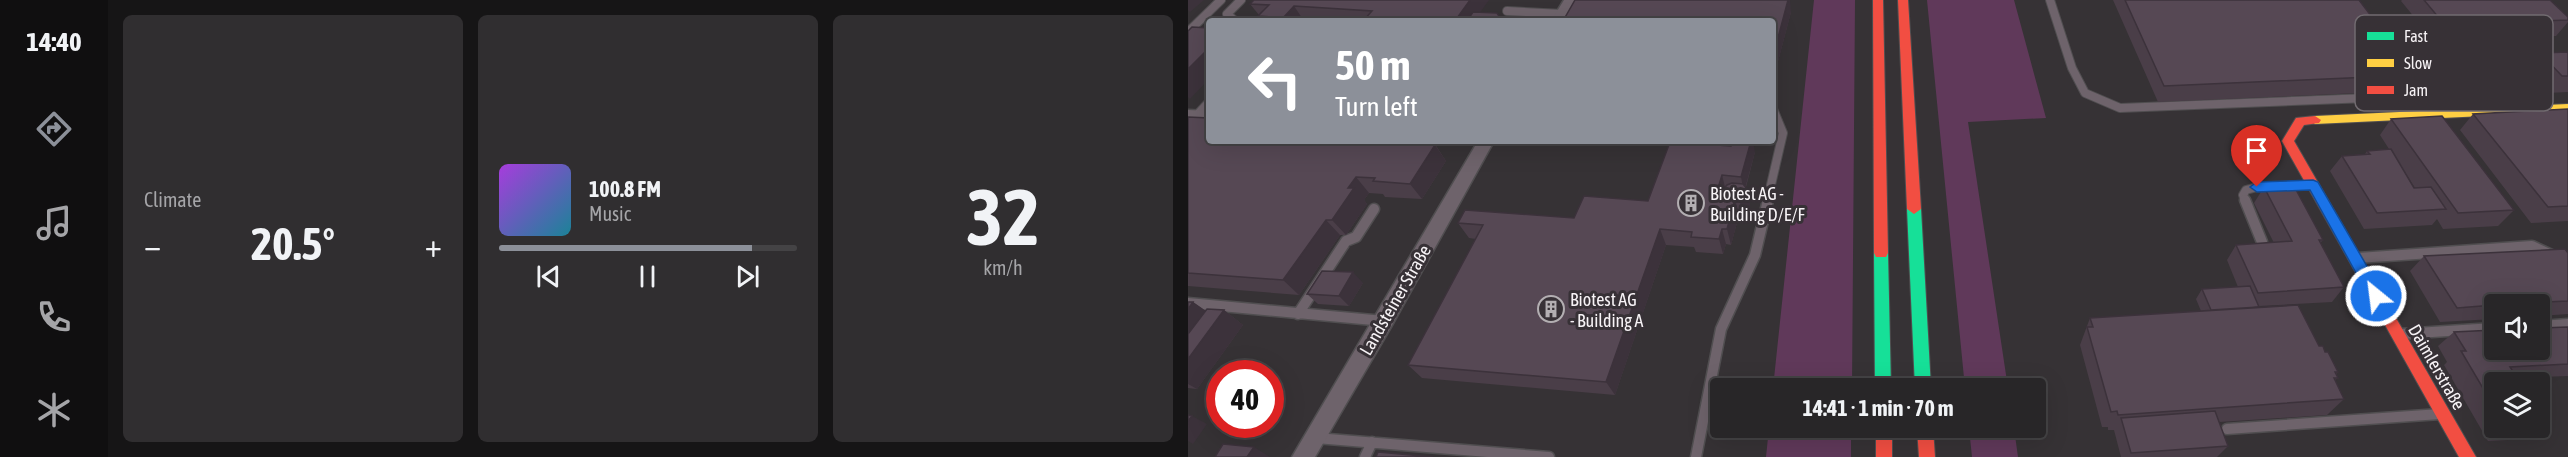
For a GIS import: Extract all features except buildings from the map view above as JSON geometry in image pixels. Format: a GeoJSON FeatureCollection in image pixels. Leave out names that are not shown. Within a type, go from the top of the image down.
{"type":"FeatureCollection","features":[{"type":"Feature","properties":{"kind":"main road"},"geometry":{"type":"LineString","coordinates":[[1878,0],[1883,378]]}},
{"type":"Feature","properties":{"kind":"main road"},"geometry":{"type":"LineString","coordinates":[[1904,0],[1923,378]]}},
{"type":"Feature","properties":{"kind":"main road","name":"Daimlerstraße"},"geometry":{"type":"LineString","coordinates":[[2553,109],[2568,108]]}},
{"type":"Feature","properties":{"kind":"main road","name":"Daimlerstraße"},"geometry":{"type":"LineString","coordinates":[[2468,457],[2288,141],[2300,122],[2511,111]]}},
{"type":"Feature","properties":{"kind":"main road"},"geometry":{"type":"LineString","coordinates":[[1884,438],[1884,457]]}},
{"type":"Feature","properties":{"kind":"main road"},"geometry":{"type":"LineString","coordinates":[[1926,438],[1927,457]]}},
{"type":"Feature","properties":{"kind":"street"},"geometry":{"type":"LineString","coordinates":[[1561,18],[1571,0]]}},
{"type":"Feature","properties":{"kind":"street","name":"Landsteiner Straße"},"geometry":{"type":"LineString","coordinates":[[1303,457],[1384,321],[1484,144]]}},
{"type":"Feature","properties":{"kind":"lane"},"geometry":{"type":"LineString","coordinates":[[1188,32],[1221,0]]}},
{"type":"Feature","properties":{"kind":"lane"},"geometry":{"type":"LineString","coordinates":[[1232,18],[1227,14],[1241,0]]}},
{"type":"Feature","properties":{"kind":"lane"},"geometry":{"type":"LineString","coordinates":[[2050,0],[2072,68],[2085,93],[2120,108],[2355,99]]}},
{"type":"Feature","properties":{"kind":"lane"},"geometry":{"type":"LineString","coordinates":[[1507,11],[1561,18]]}},
{"type":"Feature","properties":{"kind":"lane"},"geometry":{"type":"LineString","coordinates":[[1776,113],[1783,133],[1776,143]]}},
{"type":"Feature","properties":{"kind":"lane"},"geometry":{"type":"LineString","coordinates":[[1696,457],[1721,329],[1755,255],[1776,144]]}},
{"type":"Feature","properties":{"kind":"lane"},"geometry":{"type":"LineString","coordinates":[[2262,242],[2245,205],[2243,195],[2246,190],[2257,187],[2313,185]]}},
{"type":"Feature","properties":{"kind":"lane"},"geometry":{"type":"LineString","coordinates":[[1298,314],[1346,241],[1356,237],[1374,209]]}},
{"type":"Feature","properties":{"kind":"lane"},"geometry":{"type":"LineString","coordinates":[[2355,258],[2532,246],[2560,259],[2568,267]]}},
{"type":"Feature","properties":{"kind":"lane"},"geometry":{"type":"LineString","coordinates":[[1188,303],[1384,321]]}},
{"type":"Feature","properties":{"kind":"lane"},"geometry":{"type":"LineString","coordinates":[[2550,325],[2568,324]]}},
{"type":"Feature","properties":{"kind":"lane"},"geometry":{"type":"LineString","coordinates":[[2398,334],[2484,329]]}},
{"type":"Feature","properties":{"kind":"lane"},"geometry":{"type":"LineString","coordinates":[[2227,429],[2443,414]]}},
{"type":"Feature","properties":{"kind":"lane"},"geometry":{"type":"LineString","coordinates":[[1314,438],[1549,457]]}},
{"type":"Feature","properties":{"kind":"lane"},"geometry":{"type":"LineString","coordinates":[[1365,457],[1372,442]]}},
{"type":"Feature","properties":{"kind":"shaded area"},"geometry":{"type":"Polygon","coordinates":[[[1814,0],[1855,0],[1852,378],[1774,378],[1814,0]]]}},
{"type":"Feature","properties":{"kind":"shaded area"},"geometry":{"type":"Polygon","coordinates":[[[1927,0],[2014,0],[2046,118],[1968,122],[2006,378],[1964,378],[1927,0]]]}},
{"type":"Feature","properties":{"kind":"shaded area"},"geometry":{"type":"Polygon","coordinates":[[[1768,438],[1851,438],[1851,457],[1766,457],[1768,438]]]}},
{"type":"Feature","properties":{"kind":"shaded area"},"geometry":{"type":"Polygon","coordinates":[[[1970,438],[2015,438],[2018,457],[1972,457],[1970,438]]]}},
{"type":"Feature","properties":{"kind":"traffic: fast"},"geometry":{"type":"LineString","coordinates":[[1914,209],[1922,378]]}},
{"type":"Feature","properties":{"kind":"traffic: fast"},"geometry":{"type":"LineString","coordinates":[[1881,253],[1883,378]]}},
{"type":"Feature","properties":{"kind":"traffic: slow"},"geometry":{"type":"LineString","coordinates":[[2553,109],[2568,108]]}},
{"type":"Feature","properties":{"kind":"traffic: slow"},"geometry":{"type":"LineString","coordinates":[[2315,120],[2505,111]]}},
{"type":"Feature","properties":{"kind":"traffic: jam"},"geometry":{"type":"LineString","coordinates":[[1878,0],[1881,253]]}},
{"type":"Feature","properties":{"kind":"traffic: jam"},"geometry":{"type":"LineString","coordinates":[[1903,0],[1914,209]]}},
{"type":"Feature","properties":{"kind":"traffic: jam"},"geometry":{"type":"LineString","coordinates":[[2315,120],[2300,121],[2288,141],[2468,457]]}},
{"type":"Feature","properties":{"kind":"traffic: jam"},"geometry":{"type":"LineString","coordinates":[[1884,438],[1884,457]]}},
{"type":"Feature","properties":{"kind":"traffic: jam"},"geometry":{"type":"LineString","coordinates":[[1926,438],[1927,457]]}},
{"type":"Feature","properties":{"kind":"place","name":"Biotest AG - Building D/E/F"},"geometry":{"type":"Point","coordinates":[1691,203]}},
{"type":"Feature","properties":{"kind":"place","name":"Biotest AG - Building A"},"geometry":{"type":"Point","coordinates":[1551,309]}},
{"type":"Feature","properties":{"kind":"route"},"geometry":{"type":"LineString","coordinates":[[2257,187],[2313,185],[2376,296]]}}]}
